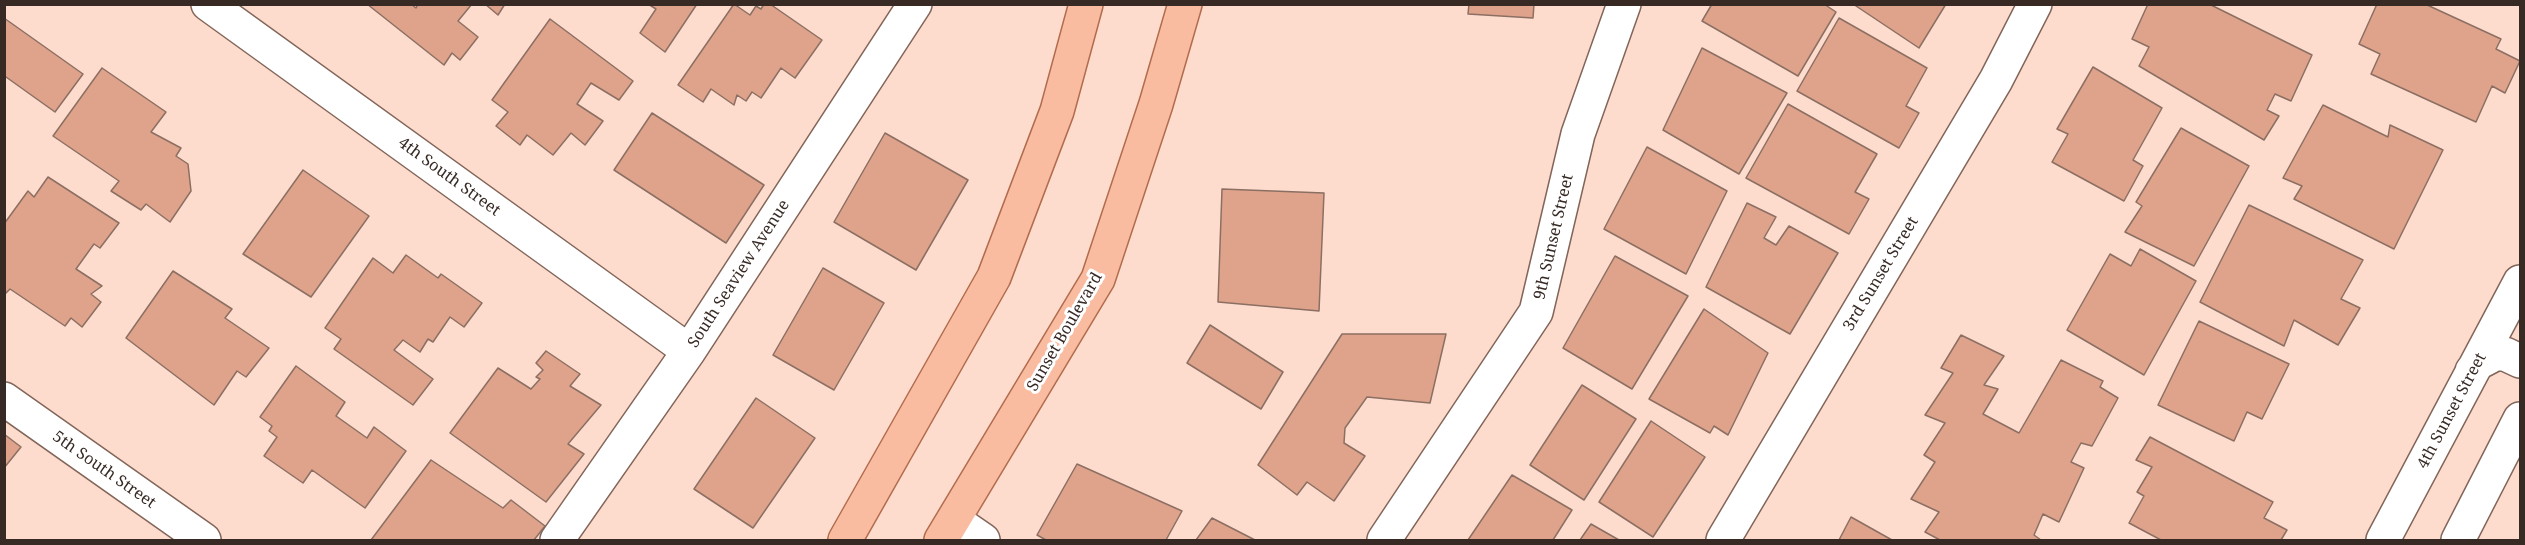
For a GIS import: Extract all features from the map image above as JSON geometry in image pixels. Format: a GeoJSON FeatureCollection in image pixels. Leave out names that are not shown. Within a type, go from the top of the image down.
{"type":"FeatureCollection","features":[{"type":"Feature","properties":{"kind":"main road"},"geometry":{"type":"LineString","coordinates":[[845,540],[994,277],[1057,111],[1086,4]]}},
{"type":"Feature","properties":{"kind":"main road","name":"Sunset Boulevard"},"geometry":{"type":"LineString","coordinates":[[948,530],[1098,279],[1185,4]]}},
{"type":"Feature","properties":{"kind":"street","name":"4th South Street"},"geometry":{"type":"LineString","coordinates":[[208,4],[689,351]]}},
{"type":"Feature","properties":{"kind":"street","name":"South Seaview Avenue"},"geometry":{"type":"LineString","coordinates":[[557,540],[689,351],[915,4]]}},
{"type":"Feature","properties":{"kind":"street","name":"9th Sunset Street"},"geometry":{"type":"LineString","coordinates":[[1384,540],[1536,312],[1578,134],[1624,4]]}},
{"type":"Feature","properties":{"kind":"street","name":"3rd Sunset Street"},"geometry":{"type":"LineString","coordinates":[[1723,540],[1996,80],[2035,4]]}},
{"type":"Feature","properties":{"kind":"street","name":"4th Sunset Street"},"geometry":{"type":"LineString","coordinates":[[2383,540],[2520,282]]}},
{"type":"Feature","properties":{"kind":"street"},"geometry":{"type":"LineString","coordinates":[[2472,371],[2478,363],[2494,354],[2505,354],[2520,361]]}},
{"type":"Feature","properties":{"kind":"street","name":"5th South Street"},"geometry":{"type":"LineString","coordinates":[[4,399],[204,540]]}},
{"type":"Feature","properties":{"kind":"street"},"geometry":{"type":"LineString","coordinates":[[2458,540],[2520,419]]}},
{"type":"Feature","properties":{"kind":"street"},"geometry":{"type":"LineString","coordinates":[[948,530],[983,540]]}},
{"type":"Feature","properties":{"kind":"building"},"geometry":{"type":"Polygon","coordinates":[[[367,4],[411,4],[416,8],[418,4],[472,4],[458,21],[478,37],[460,60],[452,53],[444,65],[367,4]]]}},
{"type":"Feature","properties":{"kind":"building"},"geometry":{"type":"Polygon","coordinates":[[[485,4],[505,4],[498,15],[485,4]]]}},
{"type":"Feature","properties":{"kind":"building"},"geometry":{"type":"Polygon","coordinates":[[[648,4],[697,4],[665,52],[640,33],[656,9],[648,4]]]}},
{"type":"Feature","properties":{"kind":"building"},"geometry":{"type":"Polygon","coordinates":[[[734,4],[750,15],[756,6],[761,9],[764,4],[770,4],[822,40],[795,78],[781,68],[761,98],[752,92],[746,101],[737,95],[734,105],[711,89],[703,102],[678,85],[734,4]]]}},
{"type":"Feature","properties":{"kind":"building"},"geometry":{"type":"Polygon","coordinates":[[[1469,4],[1534,4],[1533,18],[1468,14],[1469,4]]]}},
{"type":"Feature","properties":{"kind":"building"},"geometry":{"type":"Polygon","coordinates":[[[1712,4],[1824,4],[1836,12],[1798,76],[1702,21],[1712,4]]]}},
{"type":"Feature","properties":{"kind":"building"},"geometry":{"type":"Polygon","coordinates":[[[1853,4],[1946,4],[1919,48],[1853,4]]]}},
{"type":"Feature","properties":{"kind":"building"},"geometry":{"type":"Polygon","coordinates":[[[2148,4],[2209,4],[2312,55],[2291,101],[2275,94],[2267,110],[2279,116],[2264,140],[2139,66],[2149,47],[2132,39],[2148,4]]]}},
{"type":"Feature","properties":{"kind":"building"},"geometry":{"type":"Polygon","coordinates":[[[2377,4],[2425,4],[2501,39],[2496,49],[2520,61],[2505,93],[2492,86],[2476,122],[2371,74],[2380,54],[2359,44],[2377,4]]]}},
{"type":"Feature","properties":{"kind":"building"},"geometry":{"type":"Polygon","coordinates":[[[4,18],[83,74],[55,112],[6,77],[4,79],[4,18]]]}},
{"type":"Feature","properties":{"kind":"building"},"geometry":{"type":"Polygon","coordinates":[[[1839,18],[1927,68],[1906,106],[1919,113],[1899,148],[1797,91],[1839,18]]]}},
{"type":"Feature","properties":{"kind":"building"},"geometry":{"type":"Polygon","coordinates":[[[550,19],[633,81],[619,100],[591,83],[577,104],[603,121],[585,145],[571,133],[553,155],[527,135],[520,145],[496,126],[508,112],[492,100],[550,19]]]}},
{"type":"Feature","properties":{"kind":"building"},"geometry":{"type":"Polygon","coordinates":[[[1702,48],[1787,93],[1739,174],[1663,130],[1702,48]]]}},
{"type":"Feature","properties":{"kind":"building"},"geometry":{"type":"Polygon","coordinates":[[[2093,67],[2162,108],[2133,160],[2143,166],[2124,201],[2052,162],[2068,134],[2057,129],[2093,67]]]}},
{"type":"Feature","properties":{"kind":"building"},"geometry":{"type":"Polygon","coordinates":[[[102,68],[166,112],[151,132],[181,148],[176,156],[188,164],[191,191],[170,222],[146,204],[141,210],[111,191],[119,181],[53,136],[102,68]]]}},
{"type":"Feature","properties":{"kind":"building"},"geometry":{"type":"Polygon","coordinates":[[[1788,104],[1877,154],[1855,192],[1869,199],[1849,234],[1746,178],[1788,104]]]}},
{"type":"Feature","properties":{"kind":"building"},"geometry":{"type":"Polygon","coordinates":[[[2323,105],[2388,137],[2390,125],[2443,150],[2394,249],[2294,199],[2302,186],[2283,178],[2323,105]]]}},
{"type":"Feature","properties":{"kind":"building"},"geometry":{"type":"Polygon","coordinates":[[[652,113],[764,185],[726,243],[614,170],[652,113]]]}},
{"type":"Feature","properties":{"kind":"building"},"geometry":{"type":"Polygon","coordinates":[[[2181,128],[2249,166],[2194,266],[2125,232],[2142,206],[2136,202],[2181,128]]]}},
{"type":"Feature","properties":{"kind":"building"},"geometry":{"type":"Polygon","coordinates":[[[885,133],[968,180],[916,270],[834,222],[885,133]]]}},
{"type":"Feature","properties":{"kind":"building"},"geometry":{"type":"Polygon","coordinates":[[[1647,147],[1727,191],[1686,274],[1604,229],[1647,147]]]}},
{"type":"Feature","properties":{"kind":"building"},"geometry":{"type":"Polygon","coordinates":[[[303,170],[369,216],[311,297],[243,254],[303,170]]]}},
{"type":"Feature","properties":{"kind":"building"},"geometry":{"type":"Polygon","coordinates":[[[48,177],[119,223],[100,248],[94,244],[76,269],[102,286],[91,294],[101,302],[82,327],[71,318],[65,326],[10,289],[4,295],[4,224],[28,191],[34,197],[48,177]]]}},
{"type":"Feature","properties":{"kind":"building"},"geometry":{"type":"Polygon","coordinates":[[[1222,189],[1324,193],[1319,311],[1218,302],[1222,189]]]}},
{"type":"Feature","properties":{"kind":"building"},"geometry":{"type":"Polygon","coordinates":[[[1747,203],[1776,217],[1764,238],[1776,245],[1789,226],[1838,253],[1790,334],[1706,287],[1747,203]]]}},
{"type":"Feature","properties":{"kind":"building"},"geometry":{"type":"Polygon","coordinates":[[[2249,205],[2363,260],[2341,299],[2360,308],[2338,345],[2294,320],[2284,346],[2200,302],[2249,205]]]}},
{"type":"Feature","properties":{"kind":"building"},"geometry":{"type":"Polygon","coordinates":[[[2140,249],[2196,281],[2144,375],[2067,330],[2110,254],[2131,266],[2140,249]]]}},
{"type":"Feature","properties":{"kind":"building"},"geometry":{"type":"Polygon","coordinates":[[[406,255],[438,278],[441,274],[482,303],[464,327],[450,317],[433,342],[428,339],[420,352],[403,340],[394,350],[433,379],[413,405],[334,349],[341,339],[325,328],[373,258],[393,273],[406,255]]]}},
{"type":"Feature","properties":{"kind":"building"},"geometry":{"type":"Polygon","coordinates":[[[1615,256],[1688,296],[1632,389],[1563,348],[1615,256]]]}},
{"type":"Feature","properties":{"kind":"building"},"geometry":{"type":"Polygon","coordinates":[[[823,268],[884,303],[834,390],[773,355],[823,268]]]}},
{"type":"Feature","properties":{"kind":"building"},"geometry":{"type":"Polygon","coordinates":[[[173,271],[232,309],[225,318],[269,348],[246,377],[237,371],[214,405],[126,338],[173,271]]]}},
{"type":"Feature","properties":{"kind":"building"},"geometry":{"type":"Polygon","coordinates":[[[1704,309],[1768,353],[1728,435],[1714,426],[1710,433],[1649,399],[1704,309]]]}},
{"type":"Feature","properties":{"kind":"building"},"geometry":{"type":"Polygon","coordinates":[[[2199,321],[2289,364],[2262,419],[2247,412],[2234,441],[2158,405],[2199,321]]]}},
{"type":"Feature","properties":{"kind":"building"},"geometry":{"type":"Polygon","coordinates":[[[1210,325],[1283,372],[1261,409],[1187,363],[1210,325]]]}},
{"type":"Feature","properties":{"kind":"building"},"geometry":{"type":"Polygon","coordinates":[[[1342,334],[1446,334],[1430,403],[1367,397],[1345,428],[1344,443],[1365,456],[1334,501],[1307,482],[1297,495],[1258,465],[1342,334]]]}},
{"type":"Feature","properties":{"kind":"building"},"geometry":{"type":"Polygon","coordinates":[[[1961,335],[2004,356],[1984,385],[1998,389],[1983,414],[2019,433],[2061,360],[2103,381],[2100,387],[2118,398],[2092,446],[2081,443],[2071,462],[2084,468],[2059,522],[2043,514],[2034,535],[2041,540],[1940,540],[1925,532],[1939,512],[1911,499],[1935,462],[1924,455],[1945,423],[1925,415],[1953,373],[1941,368],[1961,335]]]}},
{"type":"Feature","properties":{"kind":"building"},"geometry":{"type":"Polygon","coordinates":[[[546,351],[580,374],[570,386],[601,405],[568,444],[584,454],[546,502],[450,433],[498,368],[531,389],[540,379],[536,377],[543,370],[536,363],[546,351]]]}},
{"type":"Feature","properties":{"kind":"building"},"geometry":{"type":"Polygon","coordinates":[[[296,366],[345,402],[336,416],[367,438],[374,427],[406,451],[365,508],[312,470],[303,483],[264,456],[277,437],[269,431],[272,426],[260,417],[296,366]]]}},
{"type":"Feature","properties":{"kind":"building"},"geometry":{"type":"Polygon","coordinates":[[[1582,385],[1636,419],[1584,500],[1530,465],[1582,385]]]}},
{"type":"Feature","properties":{"kind":"building"},"geometry":{"type":"Polygon","coordinates":[[[756,398],[815,438],[753,528],[694,489],[756,398]]]}},
{"type":"Feature","properties":{"kind":"building"},"geometry":{"type":"Polygon","coordinates":[[[1651,421],[1705,457],[1653,537],[1599,502],[1651,421]]]}},
{"type":"Feature","properties":{"kind":"building"},"geometry":{"type":"Polygon","coordinates":[[[4,434],[21,447],[4,468],[4,434]]]}},
{"type":"Feature","properties":{"kind":"building"},"geometry":{"type":"Polygon","coordinates":[[[2150,437],[2273,502],[2264,518],[2287,530],[2281,540],[2161,540],[2129,523],[2144,496],[2137,492],[2152,467],[2136,460],[2150,437]]]}},
{"type":"Feature","properties":{"kind":"building"},"geometry":{"type":"Polygon","coordinates":[[[431,460],[503,508],[511,500],[545,526],[534,540],[371,540],[431,460]]]}},
{"type":"Feature","properties":{"kind":"building"},"geometry":{"type":"Polygon","coordinates":[[[1077,464],[1182,511],[1166,540],[1046,540],[1037,535],[1077,464]]]}},
{"type":"Feature","properties":{"kind":"building"},"geometry":{"type":"Polygon","coordinates":[[[1512,475],[1572,510],[1553,540],[1468,540],[1512,475]]]}},
{"type":"Feature","properties":{"kind":"building"},"geometry":{"type":"Polygon","coordinates":[[[1851,517],[1892,540],[1839,540],[1851,517]]]}},
{"type":"Feature","properties":{"kind":"building"},"geometry":{"type":"Polygon","coordinates":[[[1212,518],[1255,540],[1196,540],[1212,518]]]}},
{"type":"Feature","properties":{"kind":"building"},"geometry":{"type":"Polygon","coordinates":[[[1591,524],[1619,540],[1580,540],[1591,524]]]}}]}
